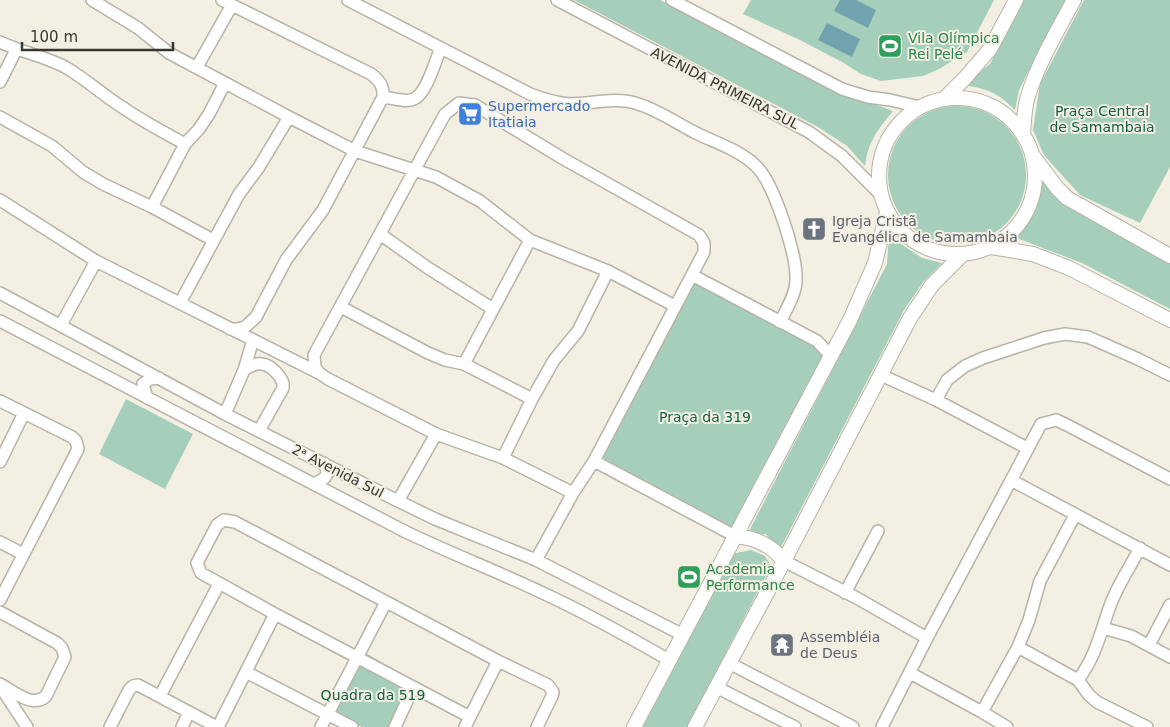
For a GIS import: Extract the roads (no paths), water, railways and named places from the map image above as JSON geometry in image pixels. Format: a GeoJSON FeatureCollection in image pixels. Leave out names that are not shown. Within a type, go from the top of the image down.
{"type":"FeatureCollection","features":[{"type":"Feature","properties":{"kind":"main road"},"geometry":{"type":"LineString","coordinates":[[944,99],[965,78],[990,48],[1016,0]]}},
{"type":"Feature","properties":{"kind":"main road"},"geometry":{"type":"LineString","coordinates":[[1023,135],[1024,111],[1028,95],[1074,0]]}},
{"type":"Feature","properties":{"kind":"main road"},"geometry":{"type":"LineString","coordinates":[[1032,155],[1035,174],[1033,194],[1024,216],[1010,234],[991,247],[978,252],[963,254],[940,253],[918,244],[900,230],[887,212],[880,194],[879,164],[890,135],[903,119],[920,107],[944,99],[965,98],[986,104],[1007,116],[1023,135],[1032,155],[1067,198],[1170,256]]}},
{"type":"Feature","properties":{"kind":"main road"},"geometry":{"type":"LineString","coordinates":[[634,727],[850,320],[875,263],[887,212]]}},
{"type":"Feature","properties":{"kind":"main road"},"geometry":{"type":"LineString","coordinates":[[991,247],[1033,254],[1069,268],[1170,320]]}},
{"type":"Feature","properties":{"kind":"main road"},"geometry":{"type":"LineString","coordinates":[[695,727],[784,561],[910,318],[932,285],[963,254]]}},
{"type":"Feature","properties":{"kind":"main road"},"geometry":{"type":"LineString","coordinates":[[735,536],[750,537],[762,542],[775,550],[784,561]]}},
{"type":"Feature","properties":{"kind":"street"},"geometry":{"type":"LineString","coordinates":[[92,0],[138,28],[169,53],[289,117],[355,150],[436,177],[480,201],[530,240],[608,271],[675,306]]}},
{"type":"Feature","properties":{"kind":"street"},"geometry":{"type":"LineString","coordinates":[[348,0],[530,94],[554,103],[633,102],[741,154],[756,166],[773,192],[795,267],[796,281],[791,299],[780,322]]}},
{"type":"Feature","properties":{"kind":"street","name":"AVENIDA PRIMEIRA SUL"},"geometry":{"type":"LineString","coordinates":[[557,0],[809,132],[842,156],[880,194]]}},
{"type":"Feature","properties":{"kind":"street"},"geometry":{"type":"LineString","coordinates":[[672,0],[842,89],[868,98],[890,100],[920,107]]}},
{"type":"Feature","properties":{"kind":"street"},"geometry":{"type":"LineString","coordinates":[[197,67],[227,3],[371,74],[382,85],[383,97],[323,210],[286,260],[256,317],[245,327],[230,329]]}},
{"type":"Feature","properties":{"kind":"street"},"geometry":{"type":"LineString","coordinates":[[0,42],[16,50],[45,58],[63,66],[125,109],[185,144]]}},
{"type":"Feature","properties":{"kind":"street"},"geometry":{"type":"LineString","coordinates":[[383,97],[414,100],[424,90],[441,48]]}},
{"type":"Feature","properties":{"kind":"street"},"geometry":{"type":"LineString","coordinates":[[0,82],[16,50]]}},
{"type":"Feature","properties":{"kind":"street"},"geometry":{"type":"LineString","coordinates":[[152,207],[185,144],[199,129],[209,114],[225,82]]}},
{"type":"Feature","properties":{"kind":"street"},"geometry":{"type":"LineString","coordinates":[[319,373],[315,367],[314,355],[445,114],[450,108],[459,103],[475,105],[562,158],[699,235],[704,243],[704,252],[594,461],[573,493],[536,560]]}},
{"type":"Feature","properties":{"kind":"street"},"geometry":{"type":"LineString","coordinates":[[0,117],[52,146],[83,172],[96,180],[152,207],[213,240]]}},
{"type":"Feature","properties":{"kind":"street"},"geometry":{"type":"LineString","coordinates":[[180,303],[239,194],[259,167],[289,117]]}},
{"type":"Feature","properties":{"kind":"street"},"geometry":{"type":"LineString","coordinates":[[0,200],[96,261],[319,373],[361,397],[436,434],[503,458],[573,493]]}},
{"type":"Feature","properties":{"kind":"street"},"geometry":{"type":"LineString","coordinates":[[380,234],[428,268],[493,308]]}},
{"type":"Feature","properties":{"kind":"street"},"geometry":{"type":"LineString","coordinates":[[464,364],[530,240]]}},
{"type":"Feature","properties":{"kind":"street"},"geometry":{"type":"LineString","coordinates":[[61,325],[96,261]]}},
{"type":"Feature","properties":{"kind":"street"},"geometry":{"type":"LineString","coordinates":[[503,458],[532,399],[554,360],[578,331],[608,271]]}},
{"type":"Feature","properties":{"kind":"street"},"geometry":{"type":"LineString","coordinates":[[692,275],[834,349]]}},
{"type":"Feature","properties":{"kind":"street","name":"2ᵃ Avenida Sul"},"geometry":{"type":"LineString","coordinates":[[0,293],[225,414],[398,501],[436,519],[536,560],[683,635]]}},
{"type":"Feature","properties":{"kind":"street"},"geometry":{"type":"LineString","coordinates":[[341,307],[428,354],[464,364],[532,399]]}},
{"type":"Feature","properties":{"kind":"street","name":"2ᵃ Avenida Sul"},"geometry":{"type":"LineString","coordinates":[[0,321],[415,536],[544,593],[669,660]]}},
{"type":"Feature","properties":{"kind":"street"},"geometry":{"type":"LineString","coordinates":[[936,400],[947,380],[965,366],[983,358],[1044,338],[1065,334],[1088,337],[1170,375]]}},
{"type":"Feature","properties":{"kind":"street"},"geometry":{"type":"LineString","coordinates":[[225,414],[244,370],[253,340]]}},
{"type":"Feature","properties":{"kind":"street"},"geometry":{"type":"LineString","coordinates":[[244,370],[264,364],[277,373],[284,382],[283,388],[259,431]]}},
{"type":"Feature","properties":{"kind":"street"},"geometry":{"type":"LineString","coordinates":[[881,374],[936,400],[1027,448]]}},
{"type":"Feature","properties":{"kind":"street"},"geometry":{"type":"LineString","coordinates":[[146,398],[143,388],[144,384],[150,379],[159,378]]}},
{"type":"Feature","properties":{"kind":"street"},"geometry":{"type":"LineString","coordinates":[[0,401],[72,437],[76,440],[78,449],[0,600]]}},
{"type":"Feature","properties":{"kind":"street"},"geometry":{"type":"LineString","coordinates":[[0,462],[24,413]]}},
{"type":"Feature","properties":{"kind":"street"},"geometry":{"type":"LineString","coordinates":[[882,727],[927,638],[1041,424],[1056,420],[1170,479]]}},
{"type":"Feature","properties":{"kind":"street"},"geometry":{"type":"LineString","coordinates":[[398,501],[436,434]]}},
{"type":"Feature","properties":{"kind":"street"},"geometry":{"type":"LineString","coordinates":[[594,461],[735,536]]}},
{"type":"Feature","properties":{"kind":"street"},"geometry":{"type":"LineString","coordinates":[[313,484],[327,475],[324,463]]}},
{"type":"Feature","properties":{"kind":"street"},"geometry":{"type":"LineString","coordinates":[[1011,480],[1170,564]]}},
{"type":"Feature","properties":{"kind":"street"},"geometry":{"type":"LineString","coordinates":[[982,712],[1018,647],[1029,620],[1040,581],[1075,515]]}},
{"type":"Feature","properties":{"kind":"street"},"geometry":{"type":"LineString","coordinates":[[498,661],[467,722],[413,688],[358,657],[219,584],[201,573],[197,563],[217,525],[224,520],[235,522],[498,661],[544,683],[551,689],[552,696],[537,727]]}},
{"type":"Feature","properties":{"kind":"street"},"geometry":{"type":"LineString","coordinates":[[845,593],[878,531]]}},
{"type":"Feature","properties":{"kind":"street"},"geometry":{"type":"LineString","coordinates":[[0,542],[23,554]]}},
{"type":"Feature","properties":{"kind":"street"},"geometry":{"type":"LineString","coordinates":[[1078,680],[1092,659],[1111,605],[1140,548]]}},
{"type":"Feature","properties":{"kind":"street"},"geometry":{"type":"LineString","coordinates":[[784,561],[927,638]]}},
{"type":"Feature","properties":{"kind":"street"},"geometry":{"type":"LineString","coordinates":[[160,696],[219,584]]}},
{"type":"Feature","properties":{"kind":"street"},"geometry":{"type":"LineString","coordinates":[[321,727],[386,602]]}},
{"type":"Feature","properties":{"kind":"street"},"geometry":{"type":"LineString","coordinates":[[1149,645],[1170,605]]}},
{"type":"Feature","properties":{"kind":"street"},"geometry":{"type":"LineString","coordinates":[[0,612],[57,643],[62,648],[65,657],[46,696],[41,701],[32,702],[0,685]]}},
{"type":"Feature","properties":{"kind":"street"},"geometry":{"type":"LineString","coordinates":[[110,727],[129,690],[133,686],[138,685],[217,727],[275,614]]}},
{"type":"Feature","properties":{"kind":"street"},"geometry":{"type":"LineString","coordinates":[[1104,628],[1131,636],[1170,657]]}},
{"type":"Feature","properties":{"kind":"street"},"geometry":{"type":"LineString","coordinates":[[1018,647],[1078,680],[1097,702],[1147,727]]}},
{"type":"Feature","properties":{"kind":"street"},"geometry":{"type":"LineString","coordinates":[[729,663],[853,727]]}},
{"type":"Feature","properties":{"kind":"street"},"geometry":{"type":"LineString","coordinates":[[246,672],[352,727]]}},
{"type":"Feature","properties":{"kind":"street"},"geometry":{"type":"LineString","coordinates":[[910,673],[1007,727]]}},
{"type":"Feature","properties":{"kind":"street"},"geometry":{"type":"LineString","coordinates":[[0,685],[27,727]]}},
{"type":"Feature","properties":{"kind":"street"},"geometry":{"type":"LineString","coordinates":[[716,687],[795,727]]}},
{"type":"Feature","properties":{"kind":"street"},"geometry":{"type":"LineString","coordinates":[[395,727],[413,688]]}},
{"type":"Feature","properties":{"kind":"street"},"geometry":{"type":"LineString","coordinates":[[182,727],[189,712]]}},
{"type":"Feature","properties":{"kind":"water"},"geometry":{"type":"Polygon","coordinates":[[[840,0],[856,0],[876,10],[868,28],[834,11],[840,0]]]}},
{"type":"Feature","properties":{"kind":"water"},"geometry":{"type":"Polygon","coordinates":[[[827,23],[860,39],[852,57],[818,40],[827,23]]]}},
{"type":"Feature","properties":{"kind":"place","name":"Vila Olímpica Rei Pelé"},"geometry":{"type":"Point","coordinates":[890,46]}},
{"type":"Feature","properties":{"kind":"place","name":"Supermercado Itatiaia"},"geometry":{"type":"Point","coordinates":[470,114]}},
{"type":"Feature","properties":{"kind":"place","name":"Igreja Cristã Evangélica de Samambaia"},"geometry":{"type":"Point","coordinates":[814,229]}},
{"type":"Feature","properties":{"kind":"place","name":"Academia Performance"},"geometry":{"type":"Point","coordinates":[689,577]}},
{"type":"Feature","properties":{"kind":"place","name":"Assembléia de Deus"},"geometry":{"type":"Point","coordinates":[782,645]}},
{"type":"Feature","properties":{"kind":"park label","name":"Praça Central de Samambaia"},"geometry":{"type":"Point","coordinates":[1102,120]}},
{"type":"Feature","properties":{"kind":"park label","name":"Praça da 319"},"geometry":{"type":"Point","coordinates":[705,417]}},
{"type":"Feature","properties":{"kind":"park label","name":"Quadra da 519"},"geometry":{"type":"Point","coordinates":[373,695]}}]}
